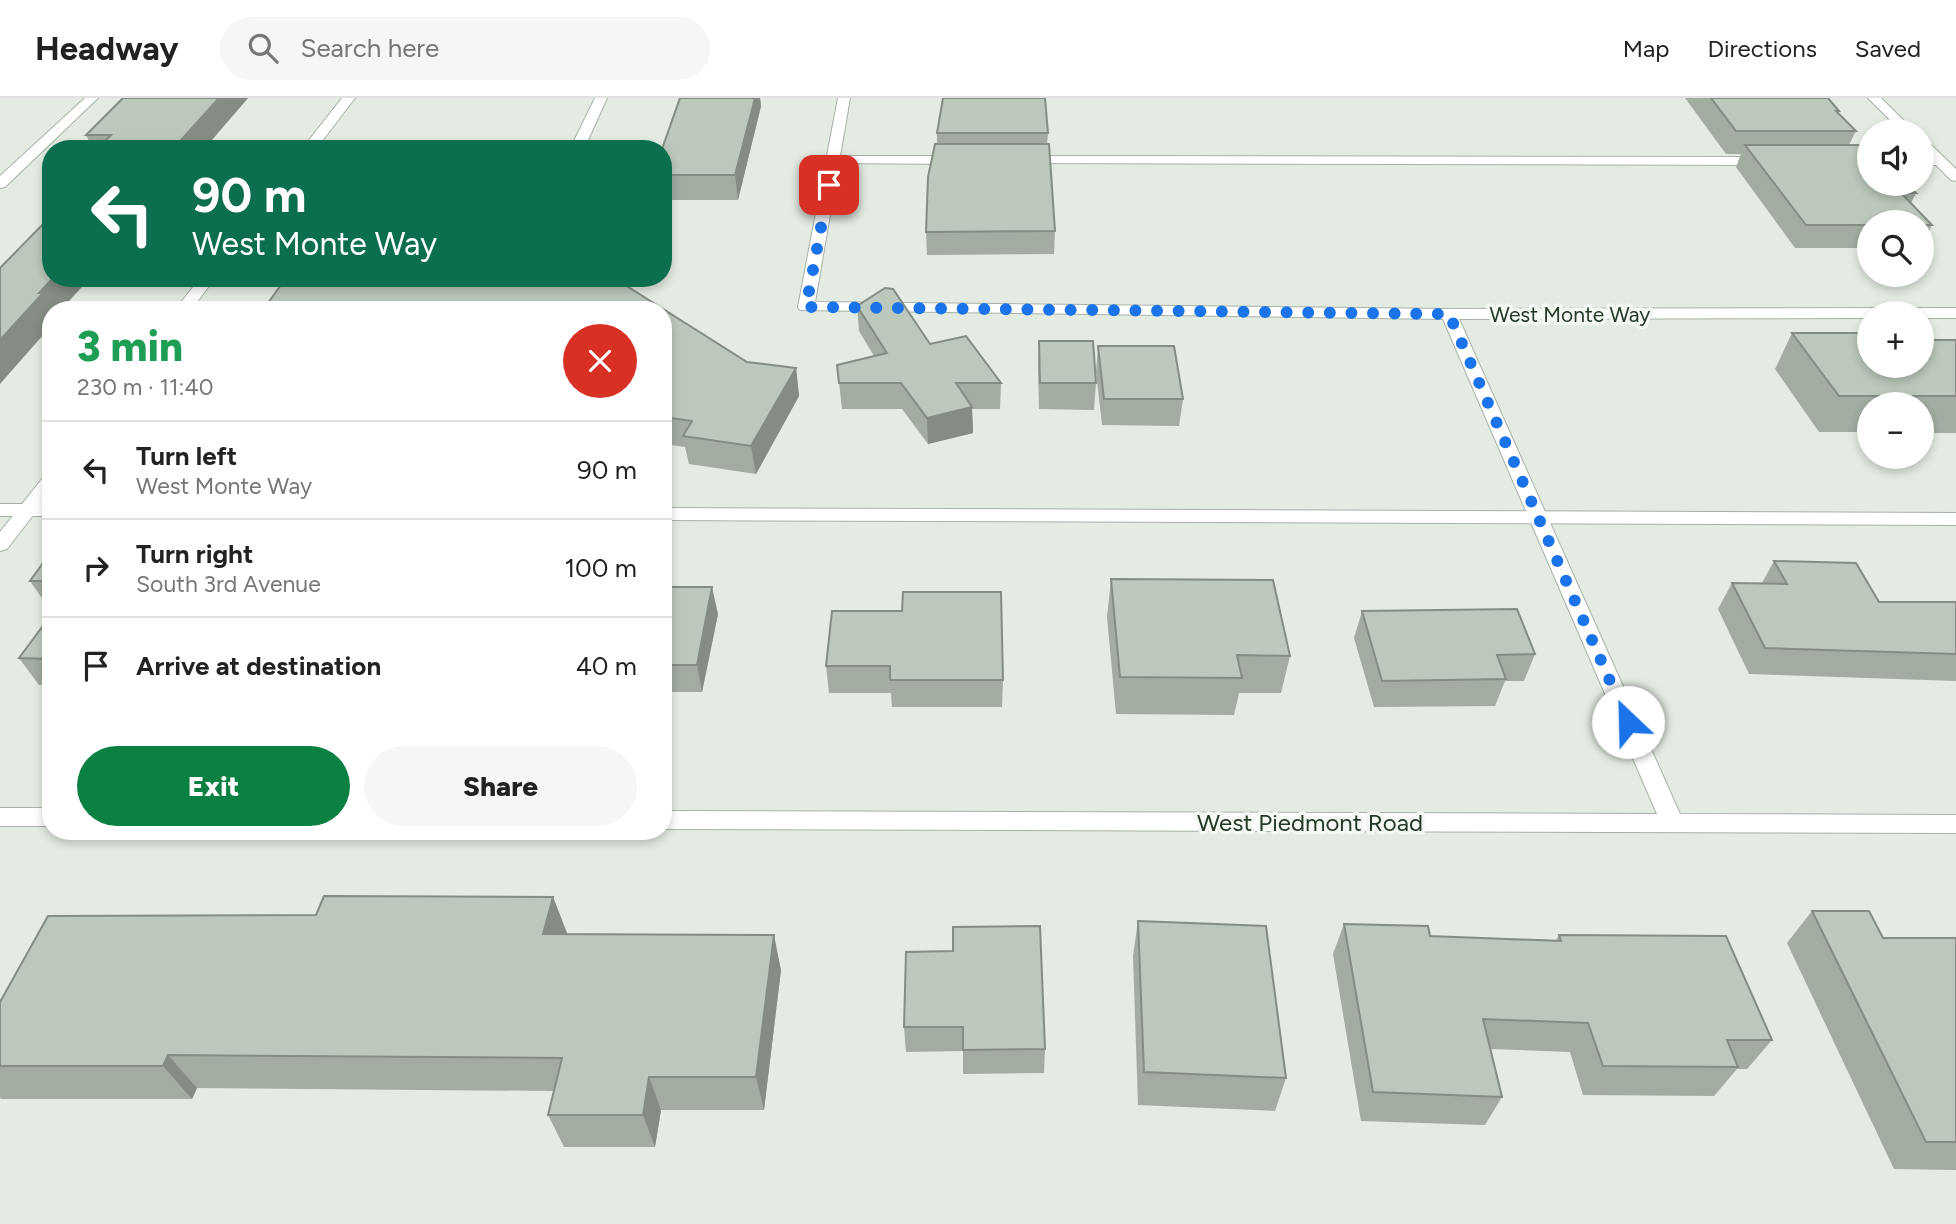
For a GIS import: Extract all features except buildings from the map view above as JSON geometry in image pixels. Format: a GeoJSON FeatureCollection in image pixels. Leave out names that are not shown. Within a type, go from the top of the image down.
{"type":"FeatureCollection","features":[{"type":"Feature","properties":{"kind":"street"},"geometry":{"type":"LineString","coordinates":[[47,140],[92,98]]}},
{"type":"Feature","properties":{"kind":"street"},"geometry":{"type":"LineString","coordinates":[[316,140],[349,98]]}},
{"type":"Feature","properties":{"kind":"street"},"geometry":{"type":"LineString","coordinates":[[582,140],[601,98]]}},
{"type":"Feature","properties":{"kind":"street"},"geometry":{"type":"LineString","coordinates":[[844,98],[833,160],[973,160]]}},
{"type":"Feature","properties":{"kind":"street"},"geometry":{"type":"LineString","coordinates":[[1874,98],[1896,119]]}},
{"type":"Feature","properties":{"kind":"street"},"geometry":{"type":"LineString","coordinates":[[0,184],[42,145]]}},
{"type":"Feature","properties":{"kind":"street"},"geometry":{"type":"LineString","coordinates":[[1934,156],[1956,177]]}},
{"type":"Feature","properties":{"kind":"street","name":"West Monte Way"},"geometry":{"type":"LineString","coordinates":[[833,160],[806,307],[1449,314],[1956,313]]}},
{"type":"Feature","properties":{"kind":"street"},"geometry":{"type":"LineString","coordinates":[[1001,160],[1785,161]]}},
{"type":"Feature","properties":{"kind":"street"},"geometry":{"type":"LineString","coordinates":[[1934,161],[1939,161]]}},
{"type":"Feature","properties":{"kind":"street"},"geometry":{"type":"LineString","coordinates":[[190,301],[201,287]]}},
{"type":"Feature","properties":{"kind":"street"},"geometry":{"type":"LineString","coordinates":[[1449,314],[1673,824]]}},
{"type":"Feature","properties":{"kind":"street"},"geometry":{"type":"LineString","coordinates":[[0,545],[42,491]]}},
{"type":"Feature","properties":{"kind":"street"},"geometry":{"type":"LineString","coordinates":[[0,510],[42,510]]}},
{"type":"Feature","properties":{"kind":"street"},"geometry":{"type":"LineString","coordinates":[[672,514],[1956,519]]}},
{"type":"Feature","properties":{"kind":"street"},"geometry":{"type":"LineString","coordinates":[[0,817],[42,817]]}},
{"type":"Feature","properties":{"kind":"street","name":"West Piedmont Road"},"geometry":{"type":"LineString","coordinates":[[672,820],[1956,824]]}},
{"type":"Feature","properties":{"kind":"route"},"geometry":{"type":"LineString","coordinates":[[829,185],[806,307],[1449,314],[1628,722]]}}]}
